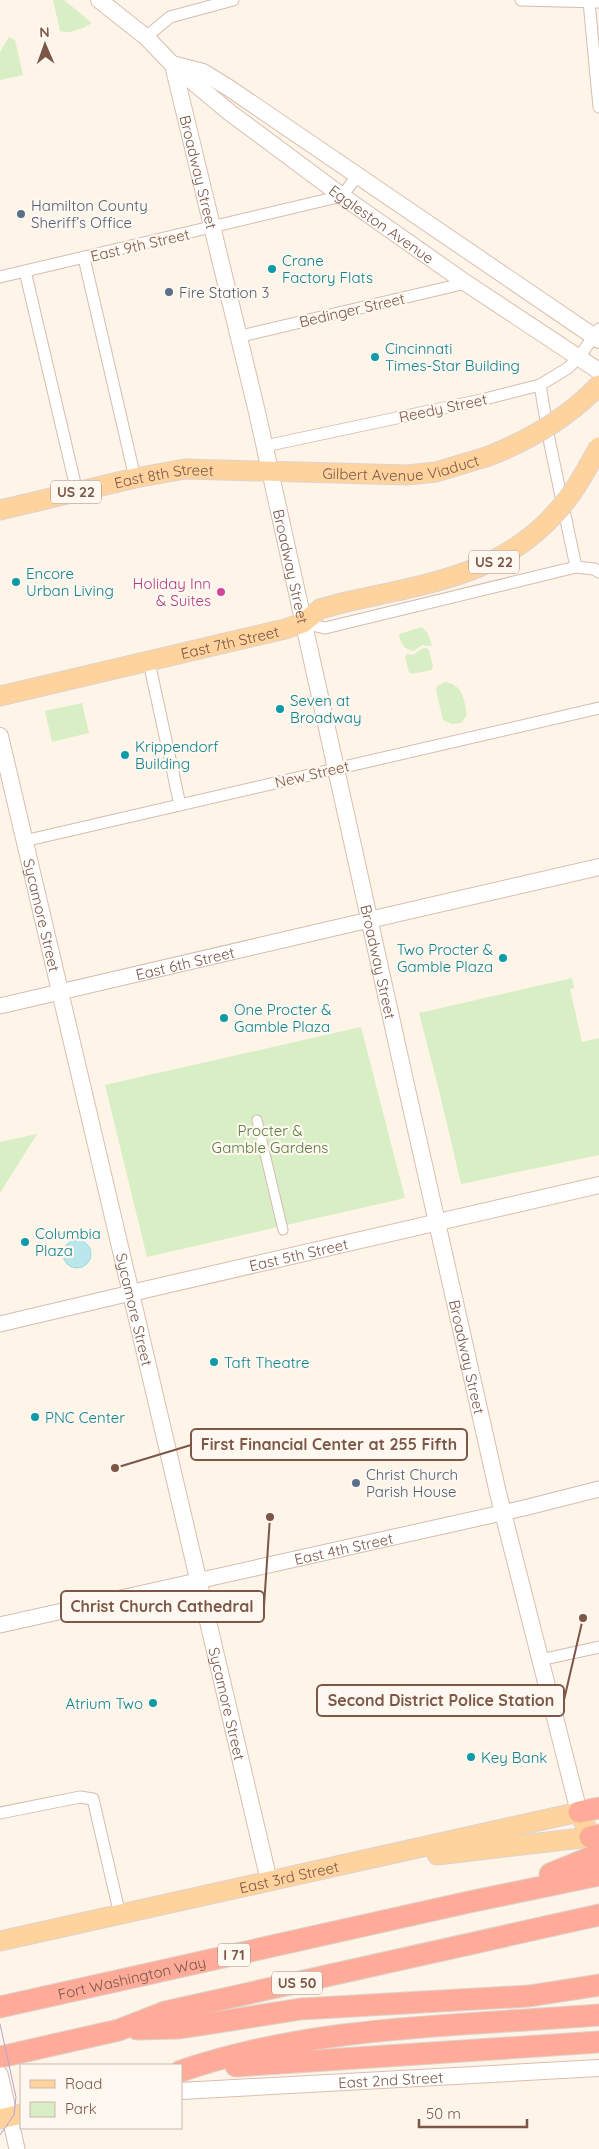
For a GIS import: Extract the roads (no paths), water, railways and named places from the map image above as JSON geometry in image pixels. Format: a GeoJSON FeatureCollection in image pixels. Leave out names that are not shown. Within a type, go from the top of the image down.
{"type":"FeatureCollection","features":[{"type":"Feature","properties":{"kind":"highway","name":"I 71"},"geometry":{"type":"LineString","coordinates":[[469,1902],[562,1870],[597,1845]]}},
{"type":"Feature","properties":{"kind":"highway"},"geometry":{"type":"LineString","coordinates":[[469,1902],[599,1875]]}},
{"type":"Feature","properties":{"kind":"highway","name":"Fort Washington Way"},"geometry":{"type":"LineString","coordinates":[[0,2007],[469,1902]]}},
{"type":"Feature","properties":{"kind":"highway","name":"US 50"},"geometry":{"type":"LineString","coordinates":[[119,2030],[165,2012],[599,1914]]}},
{"type":"Feature","properties":{"kind":"highway"},"geometry":{"type":"LineString","coordinates":[[0,2057],[119,2030],[180,2028],[300,2009],[529,1996],[599,1985]]}},
{"type":"Feature","properties":{"kind":"highway"},"geometry":{"type":"LineString","coordinates":[[182,2072],[210,2061],[272,2046],[334,2036],[599,2015]]}},
{"type":"Feature","properties":{"kind":"highway"},"geometry":{"type":"LineString","coordinates":[[182,2072],[269,2063],[599,2042]]}},
{"type":"Feature","properties":{"kind":"main road","name":"Eggleston Avenue"},"geometry":{"type":"LineString","coordinates":[[99,0],[146,37],[173,65],[229,112],[342,196],[466,283],[599,371]]}},
{"type":"Feature","properties":{"kind":"main road","name":"Eggleston Avenue"},"geometry":{"type":"LineString","coordinates":[[173,65],[203,72],[229,88],[357,176],[597,335]]}},
{"type":"Feature","properties":{"kind":"main road","name":"Broadway Street"},"geometry":{"type":"LineString","coordinates":[[173,65],[265,446],[369,920],[503,1512],[540,1660],[589,1810],[597,1845]]}},
{"type":"Feature","properties":{"kind":"main road","name":"Gilbert Avenue Viaduct"},"geometry":{"type":"LineString","coordinates":[[270,473],[407,475],[436,472],[489,456],[548,427],[591,394],[599,385]]}},
{"type":"Feature","properties":{"kind":"main road","name":"US 22"},"geometry":{"type":"LineString","coordinates":[[303,623],[320,609],[450,578],[491,564],[508,554],[541,529],[566,501],[599,447]]}},
{"type":"Feature","properties":{"kind":"main road","name":"East 8th Street"},"geometry":{"type":"LineString","coordinates":[[0,510],[135,478],[186,469],[228,469],[270,473]]}},
{"type":"Feature","properties":{"kind":"main road","name":"East 7th Street"},"geometry":{"type":"LineString","coordinates":[[0,696],[149,662],[303,623]]}},
{"type":"Feature","properties":{"kind":"main road","name":"Sycamore Street"},"geometry":{"type":"LineString","coordinates":[[0,736],[269,1881]]}},
{"type":"Feature","properties":{"kind":"main road"},"geometry":{"type":"LineString","coordinates":[[369,920],[599,867]]}},
{"type":"Feature","properties":{"kind":"main road","name":"East 5th Street"},"geometry":{"type":"LineString","coordinates":[[131,1293],[599,1184]]}},
{"type":"Feature","properties":{"kind":"main road","name":"East 3rd Street"},"geometry":{"type":"LineString","coordinates":[[0,1941],[589,1810]]}},
{"type":"Feature","properties":{"kind":"main road"},"geometry":{"type":"LineString","coordinates":[[339,1866],[597,1845]]}},
{"type":"Feature","properties":{"kind":"main road","name":"East 2nd Street"},"geometry":{"type":"LineString","coordinates":[[182,2091],[599,2068]]}},
{"type":"Feature","properties":{"kind":"street"},"geometry":{"type":"LineString","coordinates":[[146,37],[170,17],[233,0]]}},
{"type":"Feature","properties":{"kind":"street"},"geometry":{"type":"LineString","coordinates":[[521,0],[594,2],[599,106]]}},
{"type":"Feature","properties":{"kind":"street"},"geometry":{"type":"LineString","coordinates":[[342,196],[357,176]]}},
{"type":"Feature","properties":{"kind":"street","name":"East 9th Street"},"geometry":{"type":"LineString","coordinates":[[0,277],[342,196]]}},
{"type":"Feature","properties":{"kind":"street"},"geometry":{"type":"LineString","coordinates":[[84,258],[135,478]]}},
{"type":"Feature","properties":{"kind":"street"},"geometry":{"type":"LineString","coordinates":[[25,272],[76,492]]}},
{"type":"Feature","properties":{"kind":"street","name":"Bedinger Street"},"geometry":{"type":"LineString","coordinates":[[238,337],[466,283]]}},
{"type":"Feature","properties":{"kind":"street","name":"Reedy Street"},"geometry":{"type":"LineString","coordinates":[[265,446],[481,400],[540,385],[568,368],[597,335]]}},
{"type":"Feature","properties":{"kind":"street"},"geometry":{"type":"LineString","coordinates":[[540,385],[550,444],[576,567],[594,569],[599,572]]}},
{"type":"Feature","properties":{"kind":"street","name":"East 7th Street"},"geometry":{"type":"LineString","coordinates":[[303,623],[325,628],[576,567]]}},
{"type":"Feature","properties":{"kind":"street"},"geometry":{"type":"LineString","coordinates":[[149,662],[180,805]]}},
{"type":"Feature","properties":{"kind":"street","name":"New Street"},"geometry":{"type":"LineString","coordinates":[[24,841],[599,708]]}},
{"type":"Feature","properties":{"kind":"street","name":"East 6th Street"},"geometry":{"type":"LineString","coordinates":[[0,1006],[369,920]]}},
{"type":"Feature","properties":{"kind":"street"},"geometry":{"type":"LineString","coordinates":[[257,1120],[283,1230]]}},
{"type":"Feature","properties":{"kind":"street","name":"East 5th Street"},"geometry":{"type":"LineString","coordinates":[[0,1324],[131,1293]]}},
{"type":"Feature","properties":{"kind":"street","name":"East 4th Street"},"geometry":{"type":"LineString","coordinates":[[0,1625],[599,1489]]}},
{"type":"Feature","properties":{"kind":"street"},"geometry":{"type":"LineString","coordinates":[[540,1660],[599,1647]]}},
{"type":"Feature","properties":{"kind":"street"},"geometry":{"type":"LineString","coordinates":[[0,1813],[80,1797],[93,1799],[120,1915]]}},
{"type":"Feature","properties":{"kind":"street"},"geometry":{"type":"LineString","coordinates":[[1,2080],[17,2149]]}},
{"type":"Feature","properties":{"kind":"water"},"geometry":{"type":"Polygon","coordinates":[[[77,1240],[87,1244],[91,1254],[87,1264],[77,1268],[67,1264],[63,1254],[67,1244],[77,1240]]]}},
{"type":"Feature","properties":{"kind":"tram line"},"geometry":{"type":"LineString","coordinates":[[0,2024],[16,2097],[14,2115],[0,2135]]}},
{"type":"Feature","properties":{"kind":"place","name":"Hamilton County Sheriff’s Office"},"geometry":{"type":"Point","coordinates":[21,214]}},
{"type":"Feature","properties":{"kind":"place","name":"Crane Factory Flats"},"geometry":{"type":"Point","coordinates":[272,269]}},
{"type":"Feature","properties":{"kind":"place","name":"Fire Station 3"},"geometry":{"type":"Point","coordinates":[169,292]}},
{"type":"Feature","properties":{"kind":"place","name":"Cincinnati Times-Star Building"},"geometry":{"type":"Point","coordinates":[375,357]}},
{"type":"Feature","properties":{"kind":"place","name":"Encore Urban Living"},"geometry":{"type":"Point","coordinates":[16,582]}},
{"type":"Feature","properties":{"kind":"place","name":"Holiday Inn & Suites"},"geometry":{"type":"Point","coordinates":[221,592]}},
{"type":"Feature","properties":{"kind":"place","name":"Seven at Broadway"},"geometry":{"type":"Point","coordinates":[280,709]}},
{"type":"Feature","properties":{"kind":"place","name":"Krippendorf Building"},"geometry":{"type":"Point","coordinates":[125,755]}},
{"type":"Feature","properties":{"kind":"place","name":"Two Procter & Gamble Plaza"},"geometry":{"type":"Point","coordinates":[503,958]}},
{"type":"Feature","properties":{"kind":"place","name":"One Procter & Gamble Plaza"},"geometry":{"type":"Point","coordinates":[224,1018]}},
{"type":"Feature","properties":{"kind":"place","name":"Columbia Plaza"},"geometry":{"type":"Point","coordinates":[25,1242]}},
{"type":"Feature","properties":{"kind":"place","name":"Taft Theatre"},"geometry":{"type":"Point","coordinates":[214,1362]}},
{"type":"Feature","properties":{"kind":"place","name":"PNC Center"},"geometry":{"type":"Point","coordinates":[35,1417]}},
{"type":"Feature","properties":{"kind":"place","name":"First Financial Center at 255 Fifth"},"geometry":{"type":"Point","coordinates":[115,1468]}},
{"type":"Feature","properties":{"kind":"place","name":"Christ Church Parish House"},"geometry":{"type":"Point","coordinates":[356,1483]}},
{"type":"Feature","properties":{"kind":"place","name":"Christ Church Cathedral"},"geometry":{"type":"Point","coordinates":[270,1517]}},
{"type":"Feature","properties":{"kind":"place","name":"Second District Police Station"},"geometry":{"type":"Point","coordinates":[583,1618]}},
{"type":"Feature","properties":{"kind":"place","name":"Atrium Two"},"geometry":{"type":"Point","coordinates":[153,1703]}},
{"type":"Feature","properties":{"kind":"place","name":"Key Bank"},"geometry":{"type":"Point","coordinates":[471,1757]}},
{"type":"Feature","properties":{"kind":"park label","name":"Procter & Gamble Gardens"},"geometry":{"type":"Point","coordinates":[270,1138]}}]}
